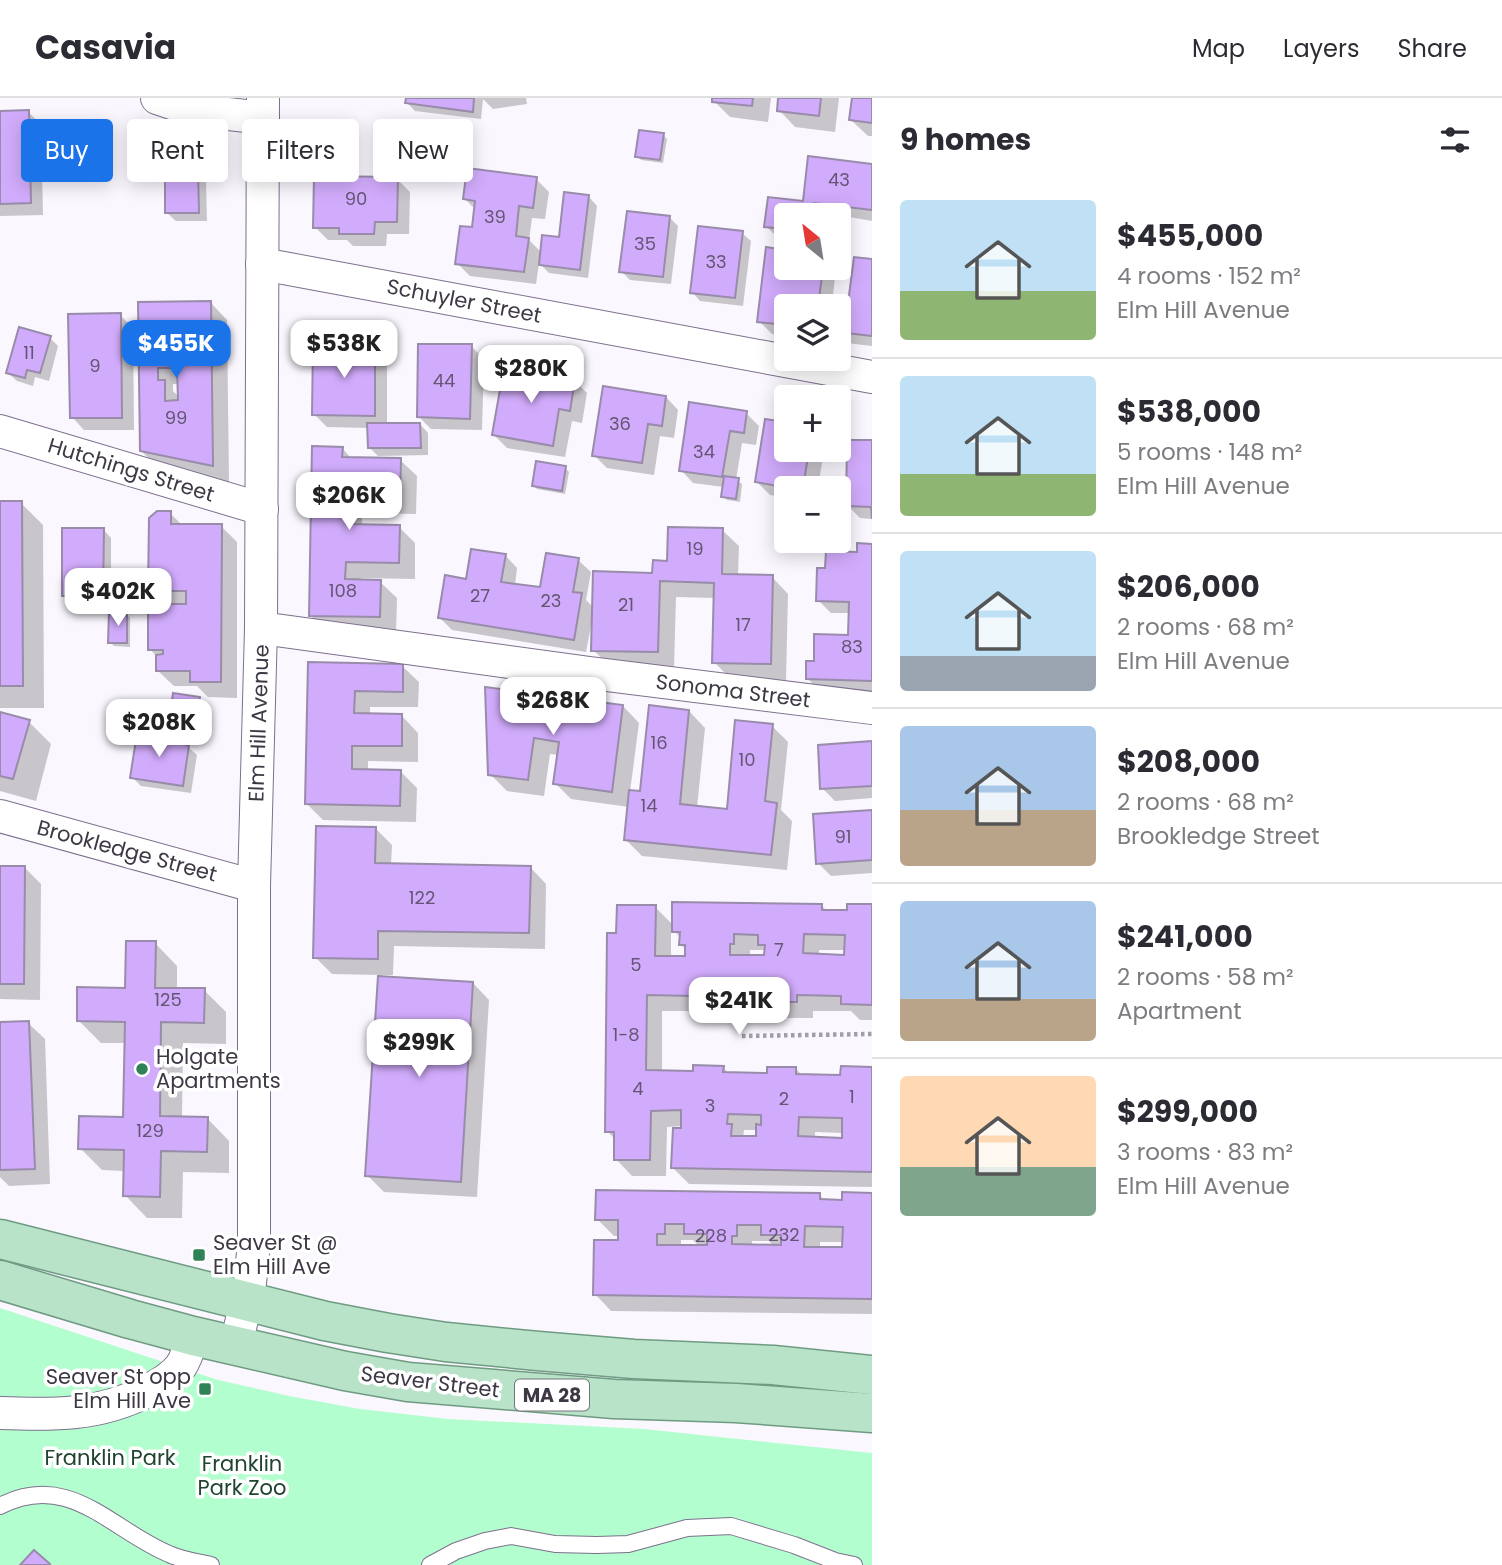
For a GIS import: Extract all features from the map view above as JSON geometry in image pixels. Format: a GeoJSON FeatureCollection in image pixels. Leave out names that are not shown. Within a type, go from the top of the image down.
{"type":"FeatureCollection","features":[{"type":"Feature","properties":{"kind":"main road","name":"Seaver Street"},"geometry":{"type":"LineString","coordinates":[[0,1238],[326,1321],[446,1342],[593,1356],[773,1365],[872,1375]]}},
{"type":"Feature","properties":{"kind":"main road","name":"Seaver Street"},"geometry":{"type":"LineString","coordinates":[[0,1280],[130,1319],[236,1346],[345,1371],[408,1382],[614,1399],[736,1403],[872,1413]]}},
{"type":"Feature","properties":{"kind":"street"},"geometry":{"type":"LineString","coordinates":[[157,98],[193,110],[263,108]]}},
{"type":"Feature","properties":{"kind":"street","name":"Elm Hill Avenue"},"geometry":{"type":"LineString","coordinates":[[236,1346],[247,1302],[254,1243],[254,886],[261,628],[263,108]]}},
{"type":"Feature","properties":{"kind":"street","name":"Schuyler Street"},"geometry":{"type":"LineString","coordinates":[[262,264],[872,377]]}},
{"type":"Feature","properties":{"kind":"street","name":"Hutchings Street"},"geometry":{"type":"LineString","coordinates":[[0,431],[262,509]]}},
{"type":"Feature","properties":{"kind":"street","name":"Sonoma Street"},"geometry":{"type":"LineString","coordinates":[[261,628],[872,708]]}},
{"type":"Feature","properties":{"kind":"street","name":"Brookledge Street"},"geometry":{"type":"LineString","coordinates":[[0,816],[254,886]]}},
{"type":"Feature","properties":{"kind":"street"},"geometry":{"type":"LineString","coordinates":[[0,1413],[68,1414],[87,1412],[126,1401],[171,1376],[181,1366],[193,1335]]}},
{"type":"Feature","properties":{"kind":"lane"},"geometry":{"type":"LineString","coordinates":[[0,1506],[29,1496],[71,1498],[95,1510],[169,1560],[211,1565]]}},
{"type":"Feature","properties":{"kind":"lane"},"geometry":{"type":"LineString","coordinates":[[430,1565],[456,1551],[511,1536],[555,1544],[628,1544],[687,1528],[731,1526],[853,1565]]}},
{"type":"Feature","properties":{"kind":"path"},"geometry":{"type":"LineString","coordinates":[[742,1036],[872,1034]]}},
{"type":"Feature","properties":{"kind":"green space","name":"Franklin Park"},"geometry":{"type":"Polygon","coordinates":[[[0,1308],[218,1380],[360,1409],[448,1419],[644,1429],[872,1453],[872,1565],[0,1565],[0,1308]]]}},
{"type":"Feature","properties":{"kind":"building"},"geometry":{"type":"Polygon","coordinates":[[[406,98],[474,98],[473,112],[405,103],[406,98]]]}},
{"type":"Feature","properties":{"kind":"building"},"geometry":{"type":"Polygon","coordinates":[[[712,98],[753,98],[752,106],[712,102],[712,98]]]}},
{"type":"Feature","properties":{"kind":"building"},"geometry":{"type":"Polygon","coordinates":[[[778,98],[821,98],[819,116],[777,111],[778,98]]]}},
{"type":"Feature","properties":{"kind":"building"},"geometry":{"type":"Polygon","coordinates":[[[852,98],[872,98],[872,123],[849,120],[852,98]]]}},
{"type":"Feature","properties":{"kind":"building"},"geometry":{"type":"Polygon","coordinates":[[[29,110],[29,119],[21,119],[21,182],[31,182],[31,203],[0,204],[0,111],[29,110]]]}},
{"type":"Feature","properties":{"kind":"building"},"geometry":{"type":"Polygon","coordinates":[[[639,130],[664,133],[660,160],[635,157],[639,130]]]}},
{"type":"Feature","properties":{"kind":"building"},"geometry":{"type":"Polygon","coordinates":[[[808,156],[872,164],[872,210],[851,207],[851,203],[774,203],[774,228],[764,227],[768,197],[803,201],[808,156]]]}},
{"type":"Feature","properties":{"kind":"building"},"geometry":{"type":"Polygon","coordinates":[[[473,169],[537,177],[533,208],[519,206],[516,236],[529,238],[524,272],[455,264],[460,226],[472,227],[475,201],[463,199],[465,182],[473,182],[473,169]]]}},
{"type":"Feature","properties":{"kind":"building"},"geometry":{"type":"Polygon","coordinates":[[[359,177],[373,177],[373,182],[398,182],[397,222],[375,222],[374,234],[339,234],[339,228],[313,228],[314,182],[359,182],[359,177]]]}},
{"type":"Feature","properties":{"kind":"building"},"geometry":{"type":"Polygon","coordinates":[[[165,182],[198,182],[199,213],[165,213],[165,182]]]}},
{"type":"Feature","properties":{"kind":"building"},"geometry":{"type":"Polygon","coordinates":[[[564,192],[589,195],[580,270],[539,265],[542,235],[559,237],[564,192]]]}},
{"type":"Feature","properties":{"kind":"building"},"geometry":{"type":"Polygon","coordinates":[[[627,211],[670,216],[663,277],[619,272],[627,211]]]}},
{"type":"Feature","properties":{"kind":"building"},"geometry":{"type":"Polygon","coordinates":[[[698,226],[743,231],[735,298],[690,293],[698,226]]]}},
{"type":"Feature","properties":{"kind":"building"},"geometry":{"type":"Polygon","coordinates":[[[766,247],[774,248],[774,280],[821,280],[820,294],[774,294],[774,324],[757,322],[766,247]]]}},
{"type":"Feature","properties":{"kind":"building"},"geometry":{"type":"Polygon","coordinates":[[[854,257],[872,259],[872,336],[851,334],[849,294],[854,257]]]}},
{"type":"Feature","properties":{"kind":"building"},"geometry":{"type":"Polygon","coordinates":[[[211,301],[213,466],[140,451],[138,302],[211,301]],[[158,368],[158,380],[165,380],[165,401],[178,400],[177,368],[158,368]]]}},
{"type":"Feature","properties":{"kind":"building"},"geometry":{"type":"Polygon","coordinates":[[[121,313],[122,418],[70,418],[68,314],[121,313]]]}},
{"type":"Feature","properties":{"kind":"building"},"geometry":{"type":"Polygon","coordinates":[[[19,327],[51,336],[40,373],[27,370],[25,378],[6,373],[19,327]]]}},
{"type":"Feature","properties":{"kind":"building"},"geometry":{"type":"Polygon","coordinates":[[[313,343],[375,344],[375,416],[312,415],[313,343]]]}},
{"type":"Feature","properties":{"kind":"building"},"geometry":{"type":"Polygon","coordinates":[[[418,344],[472,344],[470,419],[417,417],[418,344]]]}},
{"type":"Feature","properties":{"kind":"building"},"geometry":{"type":"Polygon","coordinates":[[[504,367],[575,379],[570,411],[559,409],[553,446],[492,435],[504,367]]]}},
{"type":"Feature","properties":{"kind":"building"},"geometry":{"type":"Polygon","coordinates":[[[603,386],[666,396],[662,426],[648,424],[642,463],[592,456],[603,386]]]}},
{"type":"Feature","properties":{"kind":"building"},"geometry":{"type":"Polygon","coordinates":[[[689,402],[747,411],[744,433],[730,431],[722,477],[679,471],[689,402]]]}},
{"type":"Feature","properties":{"kind":"building"},"geometry":{"type":"Polygon","coordinates":[[[765,419],[774,420],[774,462],[807,462],[805,476],[774,476],[774,485],[755,482],[765,419]]]}},
{"type":"Feature","properties":{"kind":"building"},"geometry":{"type":"Polygon","coordinates":[[[367,423],[420,423],[421,448],[368,448],[367,423]]]}},
{"type":"Feature","properties":{"kind":"building"},"geometry":{"type":"Polygon","coordinates":[[[851,440],[872,440],[872,519],[871,507],[851,506],[851,476],[846,476],[847,462],[851,462],[851,440]]]}},
{"type":"Feature","properties":{"kind":"building"},"geometry":{"type":"Polygon","coordinates":[[[312,446],[343,447],[342,457],[401,458],[400,499],[346,497],[346,524],[400,525],[399,563],[346,562],[345,579],[381,580],[380,617],[309,616],[312,446]]]}},
{"type":"Feature","properties":{"kind":"building"},"geometry":{"type":"Polygon","coordinates":[[[536,461],[566,466],[562,491],[532,486],[536,461]]]}},
{"type":"Feature","properties":{"kind":"building"},"geometry":{"type":"Polygon","coordinates":[[[724,476],[739,478],[736,499],[721,497],[724,476]]]}},
{"type":"Feature","properties":{"kind":"building"},"geometry":{"type":"Polygon","coordinates":[[[0,501],[22,501],[23,686],[0,686],[0,501]]]}},
{"type":"Feature","properties":{"kind":"building"},"geometry":{"type":"Polygon","coordinates":[[[157,511],[171,511],[171,524],[222,524],[221,682],[190,682],[190,671],[156,671],[156,655],[163,654],[163,650],[148,650],[148,604],[186,604],[186,591],[148,591],[149,518],[157,511]]]}},
{"type":"Feature","properties":{"kind":"building"},"geometry":{"type":"Polygon","coordinates":[[[668,527],[723,528],[722,574],[773,575],[771,664],[712,663],[714,583],[660,581],[658,652],[591,651],[593,571],[652,573],[653,560],[667,561],[668,527]]]}},
{"type":"Feature","properties":{"kind":"building"},"geometry":{"type":"Polygon","coordinates":[[[62,528],[104,528],[103,596],[62,596],[62,528]]]}},
{"type":"Feature","properties":{"kind":"building"},"geometry":{"type":"Polygon","coordinates":[[[857,543],[872,544],[872,681],[806,679],[806,661],[814,661],[814,634],[848,635],[849,602],[816,601],[817,568],[825,568],[826,553],[857,552],[857,543]]]}},
{"type":"Feature","properties":{"kind":"building"},"geometry":{"type":"Polygon","coordinates":[[[471,549],[506,554],[501,582],[540,587],[546,553],[579,558],[573,592],[582,593],[574,640],[438,618],[445,575],[466,579],[471,549]]]}},
{"type":"Feature","properties":{"kind":"building"},"geometry":{"type":"Polygon","coordinates":[[[109,612],[127,612],[127,643],[108,643],[109,612]]]}},
{"type":"Feature","properties":{"kind":"building"},"geometry":{"type":"Polygon","coordinates":[[[308,662],[403,664],[403,692],[355,691],[354,713],[402,714],[402,746],[352,746],[352,769],[401,770],[400,806],[305,804],[308,662]]]}},
{"type":"Feature","properties":{"kind":"building"},"geometry":{"type":"Polygon","coordinates":[[[485,687],[623,705],[612,792],[553,784],[559,742],[534,738],[528,780],[488,775],[485,687]]]}},
{"type":"Feature","properties":{"kind":"building"},"geometry":{"type":"Polygon","coordinates":[[[173,693],[200,697],[196,724],[169,720],[173,693]]]}},
{"type":"Feature","properties":{"kind":"building"},"geometry":{"type":"Polygon","coordinates":[[[649,705],[689,710],[680,804],[727,809],[735,720],[773,724],[765,801],[777,803],[771,855],[624,840],[629,790],[640,791],[649,705]]]}},
{"type":"Feature","properties":{"kind":"building"},"geometry":{"type":"Polygon","coordinates":[[[0,712],[30,720],[13,779],[0,776],[0,712]]]}},
{"type":"Feature","properties":{"kind":"building"},"geometry":{"type":"Polygon","coordinates":[[[138,727],[160,730],[158,740],[189,745],[183,786],[130,778],[138,727]]]}},
{"type":"Feature","properties":{"kind":"building"},"geometry":{"type":"Polygon","coordinates":[[[872,741],[872,786],[820,789],[818,745],[872,741]]]}},
{"type":"Feature","properties":{"kind":"building"},"geometry":{"type":"Polygon","coordinates":[[[872,810],[872,860],[816,864],[813,814],[872,810]]]}},
{"type":"Feature","properties":{"kind":"building"},"geometry":{"type":"Polygon","coordinates":[[[316,826],[376,827],[375,863],[531,866],[529,933],[378,931],[378,959],[313,958],[316,826]]]}},
{"type":"Feature","properties":{"kind":"building"},"geometry":{"type":"Polygon","coordinates":[[[0,866],[25,866],[24,984],[0,984],[0,866]]]}},
{"type":"Feature","properties":{"kind":"building"},"geometry":{"type":"Polygon","coordinates":[[[672,902],[822,904],[822,910],[847,910],[847,904],[872,904],[872,1005],[841,1004],[841,996],[797,995],[797,1002],[768,1002],[768,996],[724,995],[724,1002],[694,1001],[694,996],[647,995],[646,1070],[693,1071],[693,1065],[724,1066],[723,1072],[767,1073],[767,1067],[796,1067],[796,1074],[840,1075],[841,1066],[872,1067],[872,1172],[671,1168],[673,1128],[681,1128],[681,1110],[651,1111],[650,1160],[614,1160],[614,1132],[605,1132],[607,933],[616,933],[617,905],[656,905],[655,956],[685,956],[685,945],[679,945],[680,932],[672,932],[672,902]],[[734,934],[734,944],[730,944],[730,955],[764,955],[765,945],[758,945],[758,935],[734,934]],[[804,934],[803,953],[844,955],[845,935],[804,934]],[[728,1114],[727,1124],[732,1124],[731,1136],[756,1136],[756,1124],[761,1125],[761,1115],[728,1114]],[[799,1117],[798,1136],[842,1138],[842,1118],[799,1117]]]}},
{"type":"Feature","properties":{"kind":"building","name":"Holgate Apartments"},"geometry":{"type":"Polygon","coordinates":[[[126,941],[156,941],[155,988],[205,988],[204,1023],[161,1022],[160,1116],[208,1117],[207,1152],[161,1151],[160,1197],[123,1196],[124,1150],[78,1149],[79,1116],[123,1117],[125,1022],[77,1021],[77,987],[125,988],[126,941]]]}},
{"type":"Feature","properties":{"kind":"building"},"geometry":{"type":"Polygon","coordinates":[[[378,976],[473,982],[461,1182],[365,1176],[378,976]]]}},
{"type":"Feature","properties":{"kind":"building"},"geometry":{"type":"Polygon","coordinates":[[[29,1021],[35,1169],[0,1170],[0,1022],[29,1021]]]}},
{"type":"Feature","properties":{"kind":"building"},"geometry":{"type":"Polygon","coordinates":[[[596,1190],[820,1193],[820,1199],[842,1200],[842,1192],[872,1193],[872,1299],[593,1295],[594,1240],[618,1240],[618,1220],[595,1220],[596,1190]],[[665,1224],[665,1234],[657,1234],[657,1245],[707,1245],[707,1234],[684,1234],[684,1224],[665,1224]],[[737,1225],[737,1236],[732,1236],[732,1244],[781,1245],[781,1235],[761,1235],[761,1225],[737,1225]],[[805,1226],[804,1247],[842,1247],[843,1227],[805,1226]]]}},
{"type":"Feature","properties":{"kind":"building"},"geometry":{"type":"Polygon","coordinates":[[[34,1550],[50,1564],[20,1565],[34,1550]]]}},
{"type":"Feature","properties":{"kind":"place","name":"Holgate Apartments"},"geometry":{"type":"Point","coordinates":[142,1069]}},
{"type":"Feature","properties":{"kind":"place","name":"Seaver St @ Elm Hill Ave"},"geometry":{"type":"Point","coordinates":[199,1255]}},
{"type":"Feature","properties":{"kind":"place","name":"Seaver St opp Elm Hill Ave"},"geometry":{"type":"Point","coordinates":[205,1389]}},
{"type":"Feature","properties":{"kind":"park label","name":"Franklin Park Zoo"},"geometry":{"type":"Point","coordinates":[242,1476]}}]}
